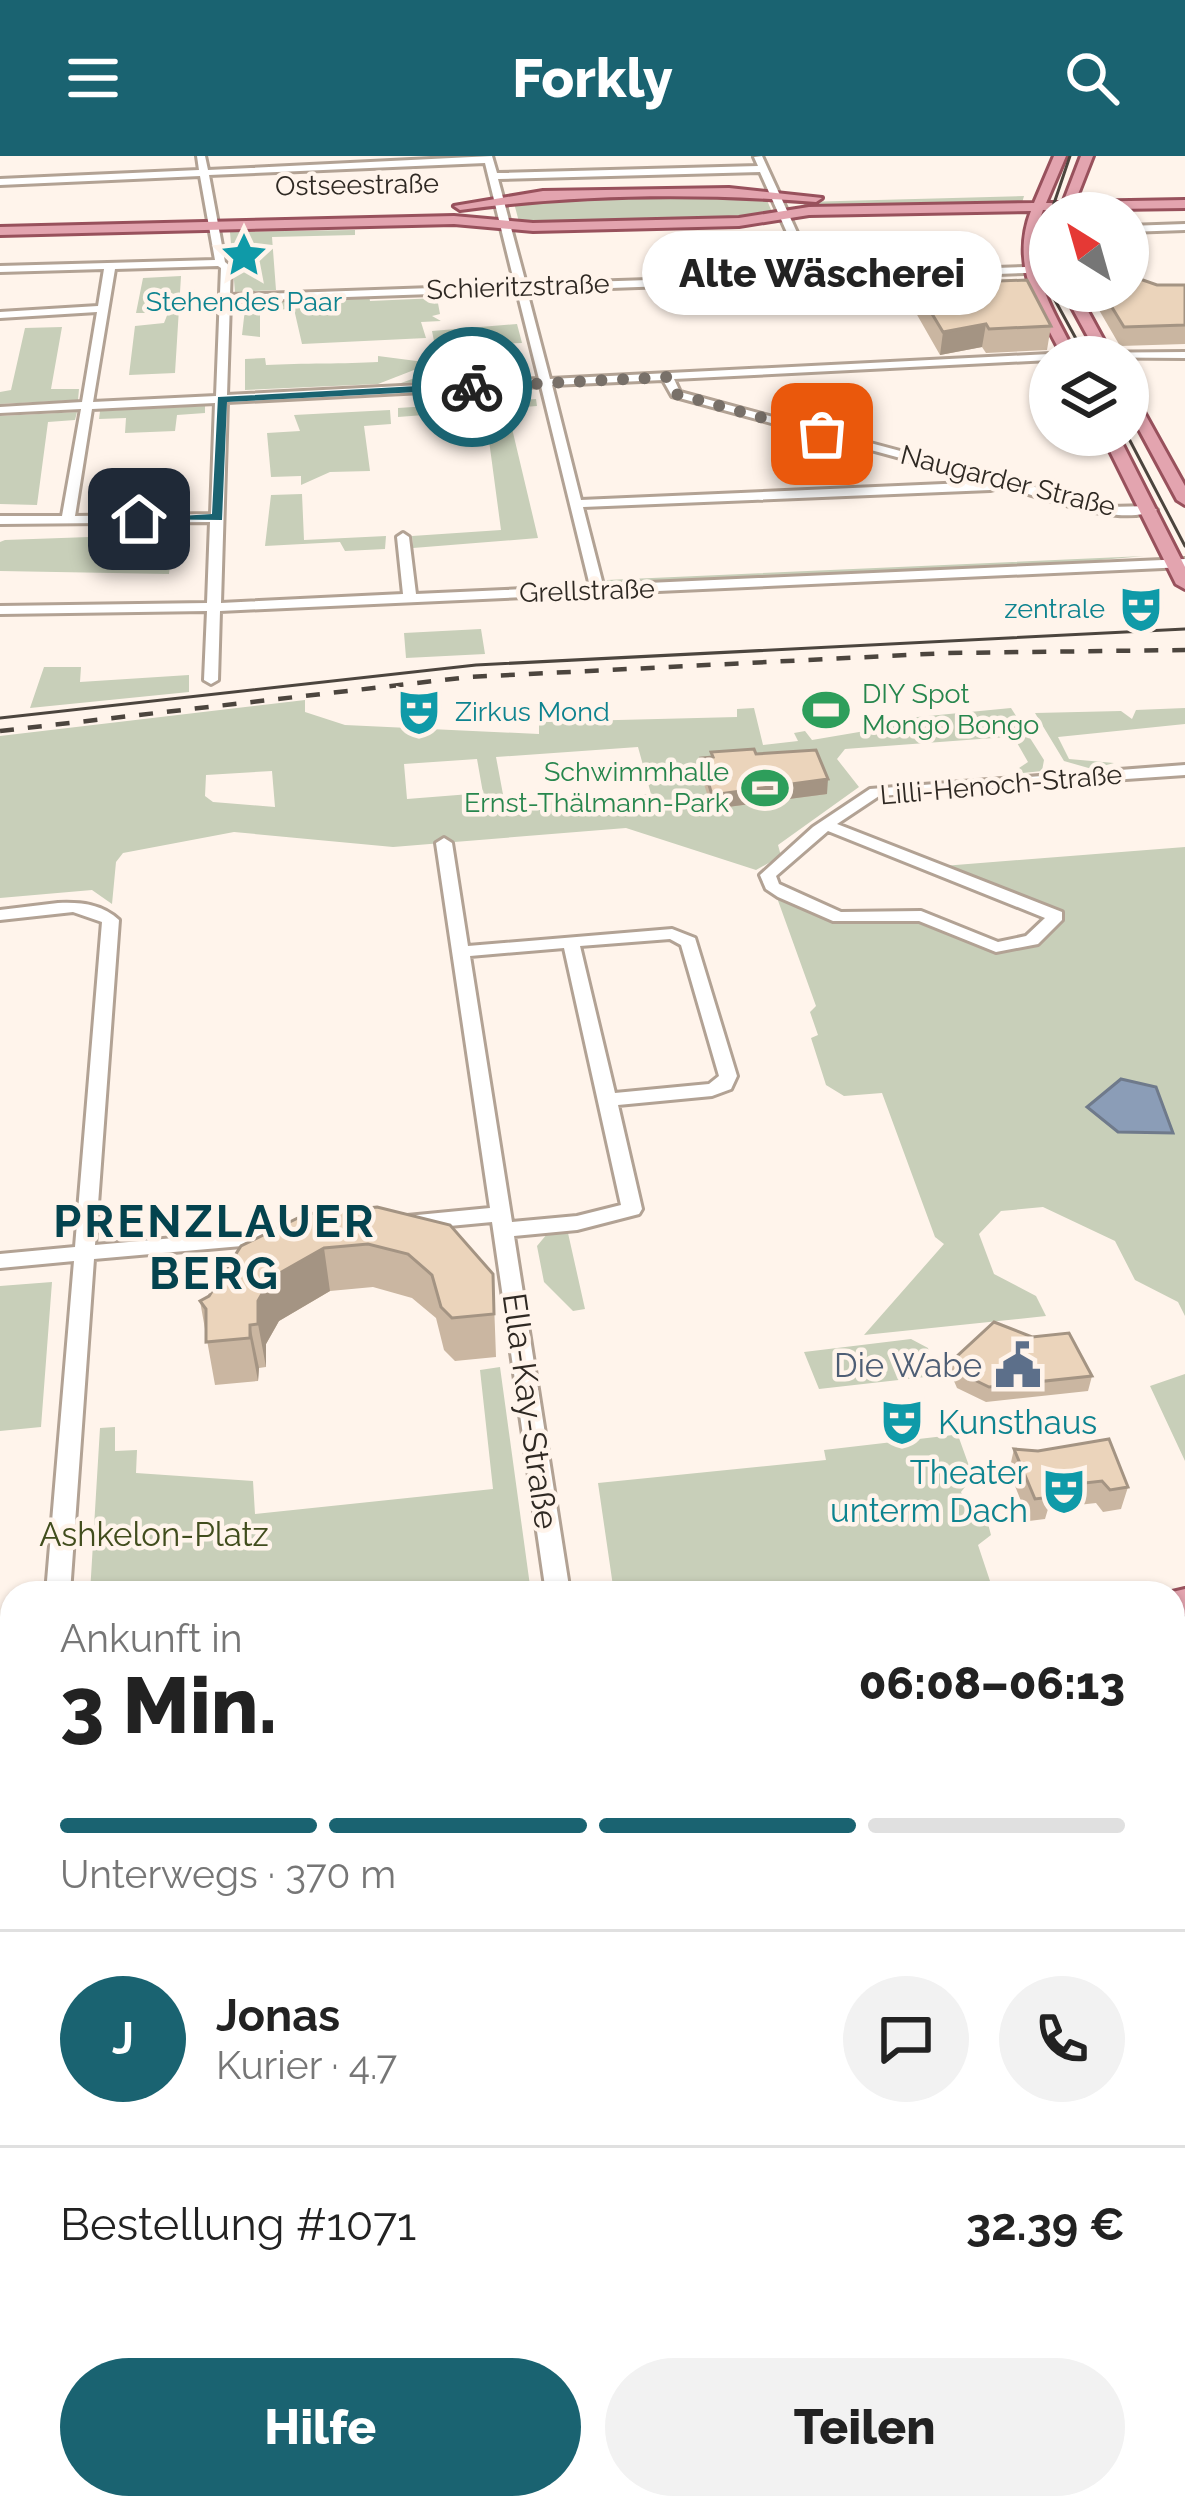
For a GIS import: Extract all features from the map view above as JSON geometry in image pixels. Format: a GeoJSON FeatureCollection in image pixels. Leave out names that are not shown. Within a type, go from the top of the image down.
{"type":"FeatureCollection","features":[{"type":"Feature","properties":{"kind":"main road"},"geometry":{"type":"LineString","coordinates":[[1044,192],[1060,156]]}},
{"type":"Feature","properties":{"kind":"main road"},"geometry":{"type":"LineString","coordinates":[[1073,192],[1087,156]]}},
{"type":"Feature","properties":{"kind":"main road"},"geometry":{"type":"LineString","coordinates":[[1079,177],[1095,185]]}},
{"type":"Feature","properties":{"kind":"main road"},"geometry":{"type":"LineString","coordinates":[[1113,192],[1185,190]]}},
{"type":"Feature","properties":{"kind":"main road","name":"Ostseestraße"},"geometry":{"type":"LineString","coordinates":[[0,231],[565,195],[781,208],[1029,200]]}},
{"type":"Feature","properties":{"kind":"main road","name":"Ostseestraße"},"geometry":{"type":"LineString","coordinates":[[0,217],[533,227],[739,221],[821,198],[1029,200]]}},
{"type":"Feature","properties":{"kind":"main road"},"geometry":{"type":"LineString","coordinates":[[1149,204],[1185,204]]}},
{"type":"Feature","properties":{"kind":"main road"},"geometry":{"type":"LineString","coordinates":[[1029,226],[1026,270],[1060,336]]}},
{"type":"Feature","properties":{"kind":"main road"},"geometry":{"type":"LineString","coordinates":[[1149,434],[1185,500]]}},
{"type":"Feature","properties":{"kind":"main road"},"geometry":{"type":"LineString","coordinates":[[1122,456],[1179,557],[1185,584]]}},
{"type":"Feature","properties":{"kind":"street"},"geometry":{"type":"LineString","coordinates":[[201,156],[220,263]]}},
{"type":"Feature","properties":{"kind":"street"},"geometry":{"type":"LineString","coordinates":[[758,156],[812,277]]}},
{"type":"Feature","properties":{"kind":"street"},"geometry":{"type":"LineString","coordinates":[[0,182],[488,158],[597,584]]}},
{"type":"Feature","properties":{"kind":"street"},"geometry":{"type":"LineString","coordinates":[[494,176],[764,170]]}},
{"type":"Feature","properties":{"kind":"street"},"geometry":{"type":"LineString","coordinates":[[1149,228],[1185,227]]}},
{"type":"Feature","properties":{"kind":"street"},"geometry":{"type":"LineString","coordinates":[[0,269],[220,263],[226,267],[211,680]]}},
{"type":"Feature","properties":{"kind":"street"},"geometry":{"type":"LineString","coordinates":[[68,520],[110,266]]}},
{"type":"Feature","properties":{"kind":"street","name":"Schieritzstraße"},"geometry":{"type":"LineString","coordinates":[[226,298],[1026,270]]}},
{"type":"Feature","properties":{"kind":"street"},"geometry":{"type":"LineString","coordinates":[[0,315],[103,309]]}},
{"type":"Feature","properties":{"kind":"street"},"geometry":{"type":"LineString","coordinates":[[1149,356],[1185,356]]}},
{"type":"Feature","properties":{"kind":"street"},"geometry":{"type":"LineString","coordinates":[[0,410],[1029,358]]}},
{"type":"Feature","properties":{"kind":"street","name":"Naugarder Straße"},"geometry":{"type":"LineString","coordinates":[[667,377],[678,395],[1109,511],[1151,509]]}},
{"type":"Feature","properties":{"kind":"street"},"geometry":{"type":"LineString","coordinates":[[577,504],[988,487],[1000,482]]}},
{"type":"Feature","properties":{"kind":"street"},"geometry":{"type":"LineString","coordinates":[[0,520],[218,518]]}},
{"type":"Feature","properties":{"kind":"street"},"geometry":{"type":"LineString","coordinates":[[403,537],[410,591]]}},
{"type":"Feature","properties":{"kind":"street","name":"Grellstraße"},"geometry":{"type":"LineString","coordinates":[[0,610],[1179,557]]}},
{"type":"Feature","properties":{"kind":"street","name":"Grellstraße"},"geometry":{"type":"LineString","coordinates":[[0,596],[215,600]]}},
{"type":"Feature","properties":{"kind":"street","name":"Lilli-Henoch-Straße"},"geometry":{"type":"LineString","coordinates":[[827,825],[1055,916],[1032,940],[996,947],[921,916],[839,917],[772,886],[768,874],[827,825],[875,792],[1185,770]]}},
{"type":"Feature","properties":{"kind":"street","name":"Ella-Kay-Straße"},"geometry":{"type":"LineString","coordinates":[[444,843],[556,1581]]}},
{"type":"Feature","properties":{"kind":"street"},"geometry":{"type":"LineString","coordinates":[[0,915],[77,909],[99,910],[111,920],[59,1581]]}},
{"type":"Feature","properties":{"kind":"street"},"geometry":{"type":"LineString","coordinates":[[461,952],[672,934],[689,942],[728,1076],[724,1085],[606,1100]]}},
{"type":"Feature","properties":{"kind":"street"},"geometry":{"type":"LineString","coordinates":[[390,1225],[577,1223],[632,1209],[572,942]]}},
{"type":"Feature","properties":{"kind":"street"},"geometry":{"type":"LineString","coordinates":[[0,1261],[303,1233]]}},
{"type":"Feature","properties":{"kind":"green space"},"geometry":{"type":"Polygon","coordinates":[[[1024,196],[1022,203],[805,208],[803,202],[1024,196]]]}},
{"type":"Feature","properties":{"kind":"green space"},"geometry":{"type":"Polygon","coordinates":[[[565,197],[766,198],[772,212],[735,220],[519,222],[514,203],[565,197]]]}},
{"type":"Feature","properties":{"kind":"green space"},"geometry":{"type":"Polygon","coordinates":[[[355,230],[355,235],[272,237],[276,290],[235,292],[230,232],[355,230]]]}},
{"type":"Feature","properties":{"kind":"green space"},"geometry":{"type":"Polygon","coordinates":[[[181,276],[175,373],[129,375],[135,326],[164,323],[168,313],[136,313],[143,278],[181,276]]]}},
{"type":"Feature","properties":{"kind":"green space"},"geometry":{"type":"Polygon","coordinates":[[[369,295],[370,301],[437,298],[440,314],[432,316],[441,321],[421,322],[426,338],[302,344],[294,309],[260,310],[260,337],[242,335],[246,300],[369,295]]]}},
{"type":"Feature","properties":{"kind":"green space"},"geometry":{"type":"Polygon","coordinates":[[[517,324],[522,343],[435,346],[432,331],[517,324]]]}},
{"type":"Feature","properties":{"kind":"green space"},"geometry":{"type":"Polygon","coordinates":[[[62,327],[51,389],[79,389],[78,400],[0,404],[0,392],[11,390],[25,328],[62,327]]]}},
{"type":"Feature","properties":{"kind":"green space"},"geometry":{"type":"Polygon","coordinates":[[[378,356],[432,363],[378,384],[245,390],[245,359],[265,358],[266,365],[378,362],[378,356]]]}},
{"type":"Feature","properties":{"kind":"green space"},"geometry":{"type":"Polygon","coordinates":[[[457,363],[518,377],[401,383],[457,363]]]}},
{"type":"Feature","properties":{"kind":"green space"},"geometry":{"type":"Polygon","coordinates":[[[536,399],[537,406],[510,408],[511,417],[484,420],[510,420],[538,538],[413,548],[412,536],[501,530],[488,433],[481,419],[425,423],[424,415],[398,417],[398,408],[536,399]]]}},
{"type":"Feature","properties":{"kind":"green space"},"geometry":{"type":"Polygon","coordinates":[[[205,406],[205,413],[177,415],[175,431],[125,433],[126,418],[99,419],[100,411],[205,406]]]}},
{"type":"Feature","properties":{"kind":"green space"},"geometry":{"type":"Polygon","coordinates":[[[390,410],[391,424],[364,426],[370,471],[330,472],[301,485],[301,476],[271,477],[267,433],[300,431],[294,415],[390,410]]]}},
{"type":"Feature","properties":{"kind":"green space"},"geometry":{"type":"Polygon","coordinates":[[[77,412],[75,420],[48,422],[37,505],[0,504],[0,416],[77,412]]]}},
{"type":"Feature","properties":{"kind":"green space"},"geometry":{"type":"Polygon","coordinates":[[[302,494],[304,540],[386,536],[385,549],[345,551],[340,542],[265,546],[271,495],[302,494]]]}},
{"type":"Feature","properties":{"kind":"green space"},"geometry":{"type":"Polygon","coordinates":[[[174,534],[169,574],[0,571],[0,542],[5,540],[174,534]]]}},
{"type":"Feature","properties":{"kind":"green space"},"geometry":{"type":"Polygon","coordinates":[[[1144,556],[1090,561],[1148,561],[611,586],[607,580],[1144,556]]]}},
{"type":"Feature","properties":{"kind":"green space"},"geometry":{"type":"Polygon","coordinates":[[[481,629],[485,654],[406,658],[404,633],[481,629]]]}},
{"type":"Feature","properties":{"kind":"green space"},"geometry":{"type":"Polygon","coordinates":[[[44,667],[81,667],[80,682],[189,675],[189,692],[30,708],[44,667]]]}},
{"type":"Feature","properties":{"kind":"green space"},"geometry":{"type":"Polygon","coordinates":[[[305,700],[305,712],[345,725],[539,734],[539,722],[737,717],[737,709],[754,708],[763,745],[798,741],[794,733],[805,731],[812,740],[865,731],[866,722],[1011,708],[1044,760],[1042,771],[1023,773],[1019,768],[1028,762],[1016,741],[1007,737],[845,749],[837,759],[859,787],[778,845],[781,856],[756,870],[626,828],[393,847],[234,832],[123,853],[116,862],[112,904],[92,890],[0,898],[0,736],[305,700]],[[638,747],[496,757],[505,805],[651,794],[638,747]],[[477,759],[404,764],[407,799],[483,793],[477,759]],[[272,771],[206,775],[205,796],[213,802],[275,807],[272,771]]]}},
{"type":"Feature","properties":{"kind":"green space"},"geometry":{"type":"Polygon","coordinates":[[[1185,708],[1185,724],[1058,737],[1069,759],[1114,763],[1092,769],[1064,761],[1035,713],[1121,711],[1132,719],[1136,710],[1185,708]]]}},
{"type":"Feature","properties":{"kind":"green space"},"geometry":{"type":"Polygon","coordinates":[[[1185,847],[1185,1316],[1178,1302],[1135,1280],[1115,1241],[1043,1207],[1001,1211],[979,1234],[994,1274],[1036,1296],[1046,1316],[864,1335],[944,1244],[935,1237],[882,1093],[844,1096],[826,1085],[811,1038],[818,1035],[810,1012],[816,1006],[776,895],[839,921],[890,918],[928,923],[997,951],[1027,948],[1060,917],[943,866],[1185,847]]]}},
{"type":"Feature","properties":{"kind":"green space"},"geometry":{"type":"Polygon","coordinates":[[[568,1233],[585,1309],[573,1311],[544,1282],[537,1246],[547,1234],[568,1233]]]}},
{"type":"Feature","properties":{"kind":"green space"},"geometry":{"type":"Polygon","coordinates":[[[52,1282],[41,1427],[0,1431],[0,1286],[52,1282]]]}},
{"type":"Feature","properties":{"kind":"green space"},"geometry":{"type":"Polygon","coordinates":[[[911,1339],[928,1348],[934,1376],[819,1389],[804,1352],[911,1339]]]}},
{"type":"Feature","properties":{"kind":"green space","name":"Ashkelon-Platz"},"geometry":{"type":"Polygon","coordinates":[[[500,1367],[529,1581],[91,1581],[100,1428],[115,1427],[115,1451],[137,1450],[136,1473],[253,1481],[255,1514],[493,1489],[480,1370],[500,1367]]]}},
{"type":"Feature","properties":{"kind":"green space"},"geometry":{"type":"Polygon","coordinates":[[[1185,1374],[1185,1461],[1150,1386],[1185,1374]]]}},
{"type":"Feature","properties":{"kind":"green space"},"geometry":{"type":"Polygon","coordinates":[[[959,1438],[973,1477],[961,1492],[968,1509],[987,1520],[991,1535],[978,1545],[990,1581],[612,1581],[598,1483],[826,1460],[824,1450],[959,1438]]]}},
{"type":"Feature","properties":{"kind":"water"},"geometry":{"type":"Polygon","coordinates":[[[1121,1079],[1156,1087],[1173,1133],[1118,1132],[1087,1107],[1121,1079]]]}},
{"type":"Feature","properties":{"kind":"building"},"geometry":{"type":"Polygon","coordinates":[[[828,273],[836,288],[817,288],[809,274],[828,273]]]}},
{"type":"Feature","properties":{"kind":"building"},"geometry":{"type":"Polygon","coordinates":[[[1027,280],[1029,312],[1044,312],[1051,326],[989,329],[986,324],[943,332],[914,284],[1027,280]]]}},
{"type":"Feature","properties":{"kind":"building"},"geometry":{"type":"Polygon","coordinates":[[[1149,282],[1185,285],[1185,325],[1124,327],[1115,312],[1149,312],[1149,282]]]}},
{"type":"Feature","properties":{"kind":"building"},"geometry":{"type":"Polygon","coordinates":[[[754,749],[756,754],[816,750],[828,779],[712,795],[701,758],[713,757],[711,752],[754,749]]]}},
{"type":"Feature","properties":{"kind":"building"},"geometry":{"type":"Polygon","coordinates":[[[377,1207],[450,1225],[493,1274],[494,1314],[452,1318],[441,1307],[432,1275],[408,1254],[368,1244],[324,1248],[271,1278],[258,1301],[258,1324],[250,1325],[250,1338],[206,1342],[206,1309],[200,1301],[209,1296],[241,1246],[306,1214],[377,1207]]]}},
{"type":"Feature","properties":{"kind":"building","name":"Die Wabe"},"geometry":{"type":"Polygon","coordinates":[[[994,1322],[1032,1337],[1069,1333],[1092,1376],[989,1387],[960,1373],[954,1359],[994,1322]]]}},
{"type":"Feature","properties":{"kind":"building"},"geometry":{"type":"Polygon","coordinates":[[[1109,1439],[1128,1487],[1110,1490],[1102,1481],[1076,1484],[1051,1488],[1052,1497],[1035,1499],[1014,1449],[1038,1451],[1109,1439]]]}},
{"type":"Feature","properties":{"kind":"tram line"},"geometry":{"type":"LineString","coordinates":[[1070,156],[1042,239],[1050,291],[1075,336]]}},
{"type":"Feature","properties":{"kind":"tram line"},"geometry":{"type":"LineString","coordinates":[[1138,456],[1185,546]]}},
{"type":"Feature","properties":{"kind":"tram line"},"geometry":{"type":"LineString","coordinates":[[0,718],[476,665],[1185,629]]}},
{"type":"Feature","properties":{"kind":"railway"},"geometry":{"type":"LineString","coordinates":[[0,731],[469,677],[947,653],[1185,650]]}},
{"type":"Feature","properties":{"kind":"way so far"},"geometry":{"type":"LineString","coordinates":[[472,387],[667,377],[676,394],[822,434]]}},
{"type":"Feature","properties":{"kind":"place","name":"Stehendes Paar"},"geometry":{"type":"Point","coordinates":[244,255]}},
{"type":"Feature","properties":{"kind":"place","name":"Alte Wäscherei"},"geometry":{"type":"Point","coordinates":[822,434]}},
{"type":"Feature","properties":{"kind":"place","name":"zentrale"},"geometry":{"type":"Point","coordinates":[1141,609]}},
{"type":"Feature","properties":{"kind":"place","name":"DIY Spot Mongo Bongo"},"geometry":{"type":"Point","coordinates":[826,710]}},
{"type":"Feature","properties":{"kind":"place","name":"Zirkus Mond"},"geometry":{"type":"Point","coordinates":[419,712]}},
{"type":"Feature","properties":{"kind":"place","name":"Schwimmhalle Ernst-Thälmann-Park"},"geometry":{"type":"Point","coordinates":[765,788]}},
{"type":"Feature","properties":{"kind":"place","name":"Die Wabe"},"geometry":{"type":"Point","coordinates":[1018,1365]}},
{"type":"Feature","properties":{"kind":"place","name":"Kunsthaus"},"geometry":{"type":"Point","coordinates":[902,1422]}},
{"type":"Feature","properties":{"kind":"place","name":"Theater unterm Dach"},"geometry":{"type":"Point","coordinates":[1064,1491]}},
{"type":"Feature","properties":{"kind":"district","name":"PRENZLAUER BERG"},"geometry":{"type":"Point","coordinates":[215,1247]}},
{"type":"Feature","properties":{"kind":"route"},"geometry":{"type":"LineString","coordinates":[[139,519],[218,518],[222,399],[472,387]]}}]}
